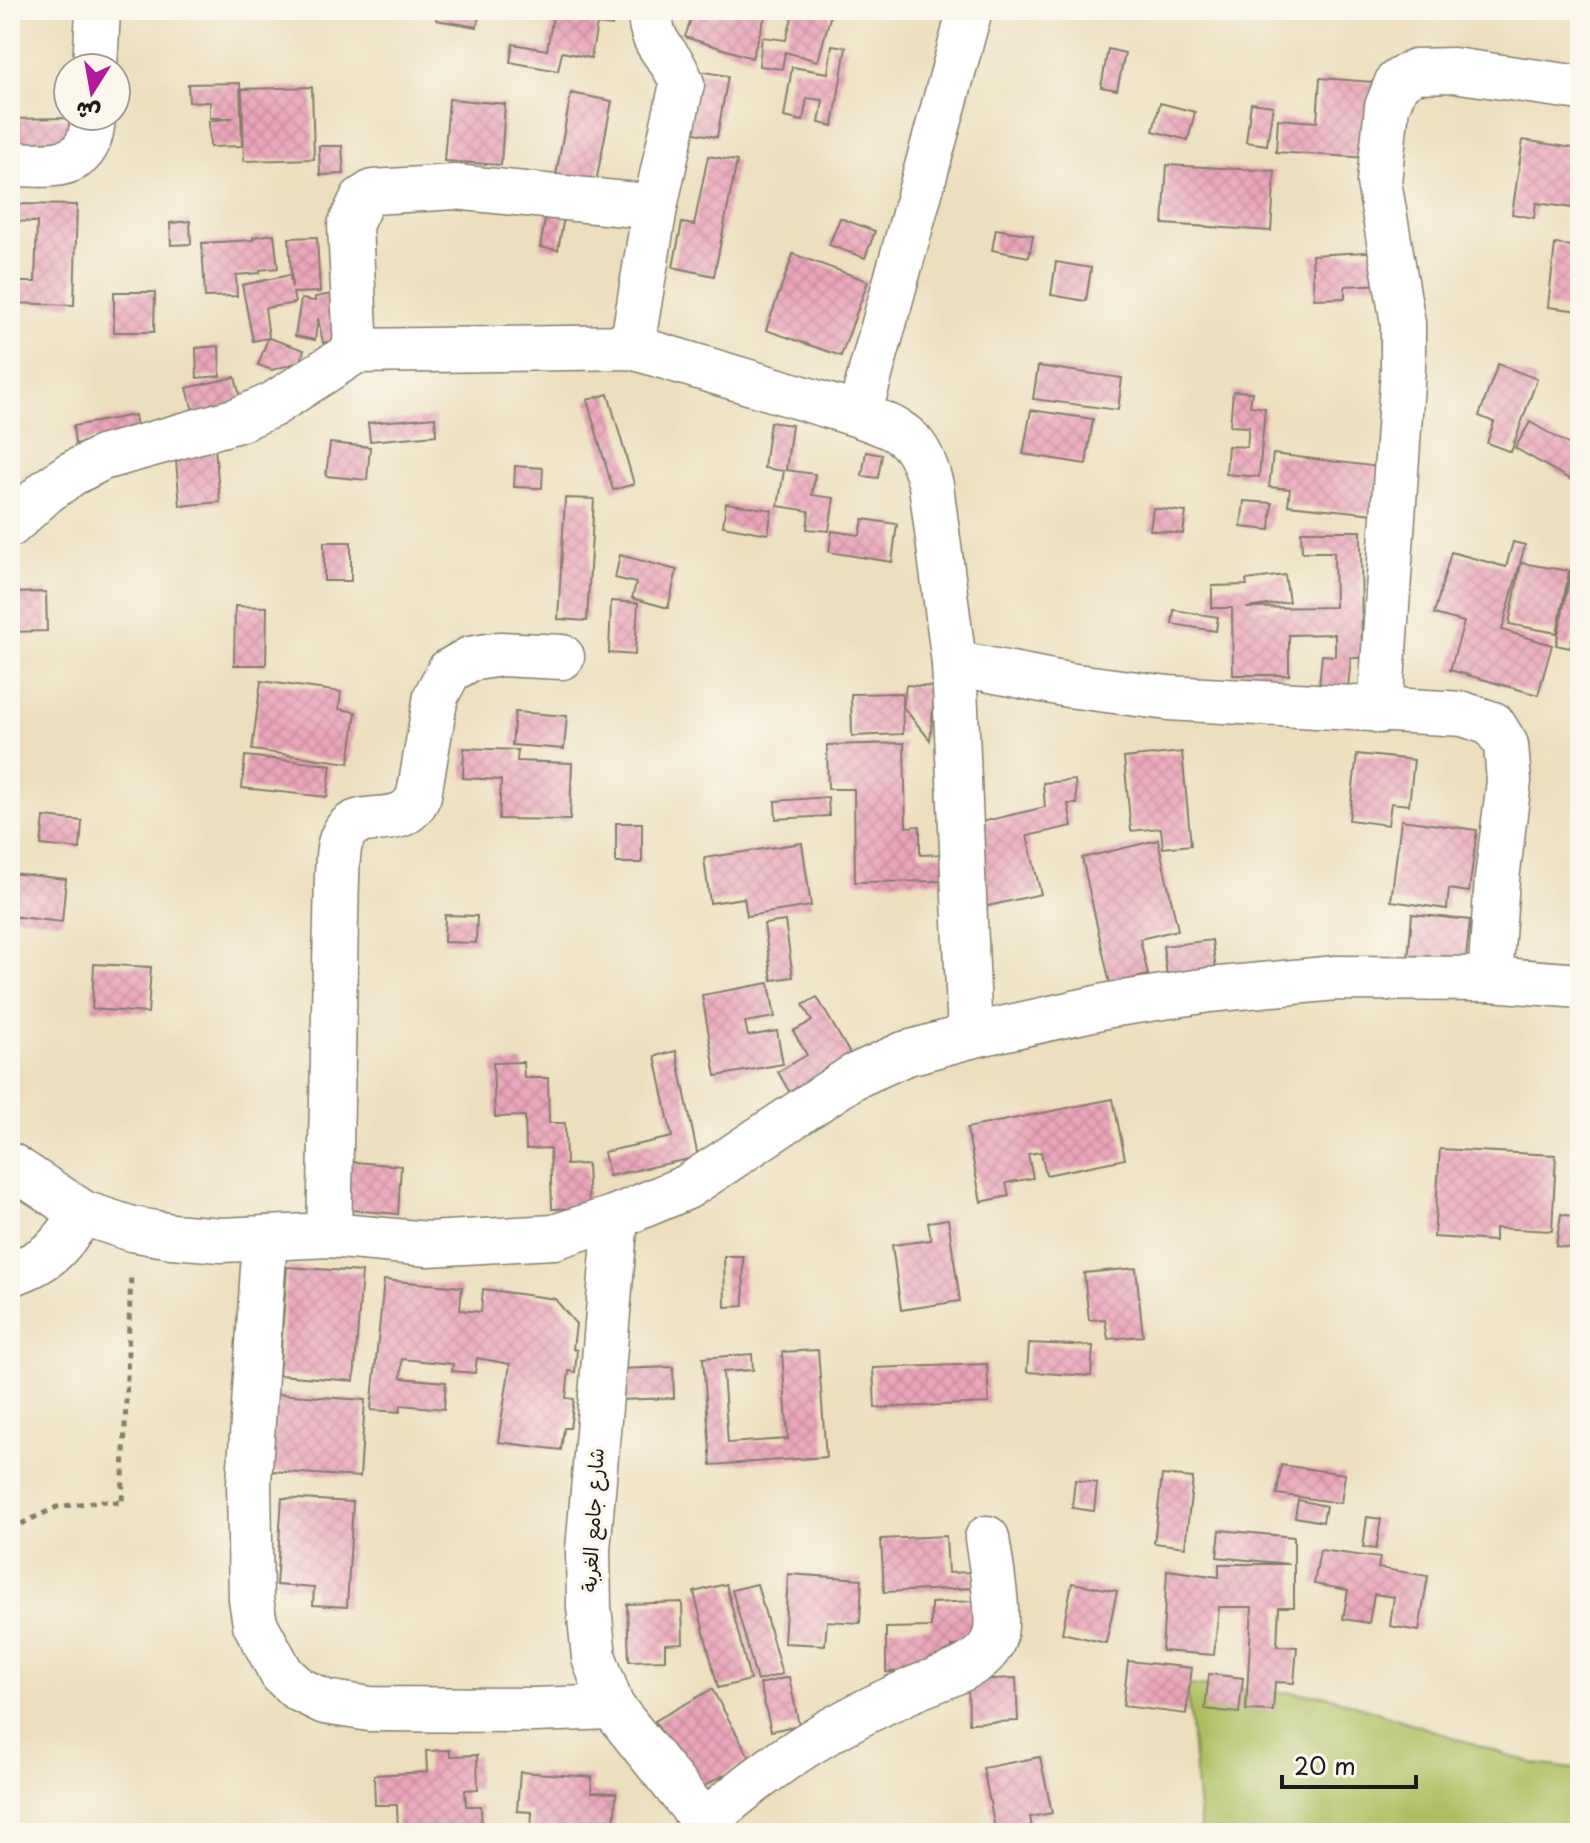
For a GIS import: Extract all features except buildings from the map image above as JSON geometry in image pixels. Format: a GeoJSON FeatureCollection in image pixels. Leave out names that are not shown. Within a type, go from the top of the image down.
{"type":"FeatureCollection","features":[{"type":"Feature","properties":{"kind":"street"},"geometry":{"type":"LineString","coordinates":[[96,52],[98,10]]}},
{"type":"Feature","properties":{"kind":"street"},"geometry":{"type":"LineString","coordinates":[[632,347],[655,207],[682,84],[678,70],[654,41],[650,10]]}},
{"type":"Feature","properties":{"kind":"street"},"geometry":{"type":"LineString","coordinates":[[859,415],[970,10]]}},
{"type":"Feature","properties":{"kind":"street"},"geometry":{"type":"LineString","coordinates":[[1380,711],[1403,368],[1403,323],[1379,182],[1387,107],[1397,82],[1415,71],[1453,70],[1580,88]]}},
{"type":"Feature","properties":{"kind":"street"},"geometry":{"type":"LineString","coordinates":[[10,164],[59,165],[72,160],[90,142],[91,132]]}},
{"type":"Feature","properties":{"kind":"street"},"geometry":{"type":"LineString","coordinates":[[356,351],[350,225],[362,199],[373,192],[455,187],[655,207]]}},
{"type":"Feature","properties":{"kind":"street"},"geometry":{"type":"LineString","coordinates":[[10,525],[47,491],[102,458],[238,420],[272,405],[356,351],[632,347],[895,428],[924,459],[931,485],[954,663],[970,1036]]}},
{"type":"Feature","properties":{"kind":"street"},"geometry":{"type":"LineString","coordinates":[[329,1235],[337,876],[343,834],[361,820],[395,818],[414,808],[419,795],[436,696],[449,671],[470,659],[500,654],[562,657]]}},
{"type":"Feature","properties":{"kind":"street"},"geometry":{"type":"LineString","coordinates":[[954,663],[1068,685],[1168,698],[1463,714],[1493,724],[1506,745],[1509,781],[1497,879],[1490,979]]}},
{"type":"Feature","properties":{"kind":"street"},"geometry":{"type":"LineString","coordinates":[[10,1165],[83,1213],[132,1229],[222,1240],[329,1235],[428,1244],[554,1237],[616,1217],[687,1187],[853,1077],[904,1054],[970,1036],[1110,1005],[1209,990],[1336,978],[1490,979],[1580,986]]}},
{"type":"Feature","properties":{"kind":"street"},"geometry":{"type":"LineString","coordinates":[[10,1274],[36,1265],[53,1252],[83,1213]]}},
{"type":"Feature","properties":{"kind":"street","name":"شارع جامع الغربة"},"geometry":{"type":"LineString","coordinates":[[616,1217],[588,1550],[594,1658],[612,1707],[709,1828]]}},
{"type":"Feature","properties":{"kind":"street"},"geometry":{"type":"LineString","coordinates":[[265,1238],[249,1482],[251,1599],[255,1624],[282,1674],[298,1689],[325,1702],[370,1709],[612,1707]]}},
{"type":"Feature","properties":{"kind":"street"},"geometry":{"type":"LineString","coordinates":[[709,1828],[751,1781],[804,1745],[860,1712],[977,1661],[993,1642],[997,1624],[987,1538]]}},
{"type":"Feature","properties":{"kind":"path"},"geometry":{"type":"LineString","coordinates":[[10,1529],[57,1507],[101,1501],[122,1503],[132,1229]]}},
{"type":"Feature","properties":{"kind":"green space"},"geometry":{"type":"Polygon","coordinates":[[[1187,1685],[1325,1695],[1535,1764],[1580,1770],[1580,1833],[1201,1833],[1187,1685]]]}}]}
